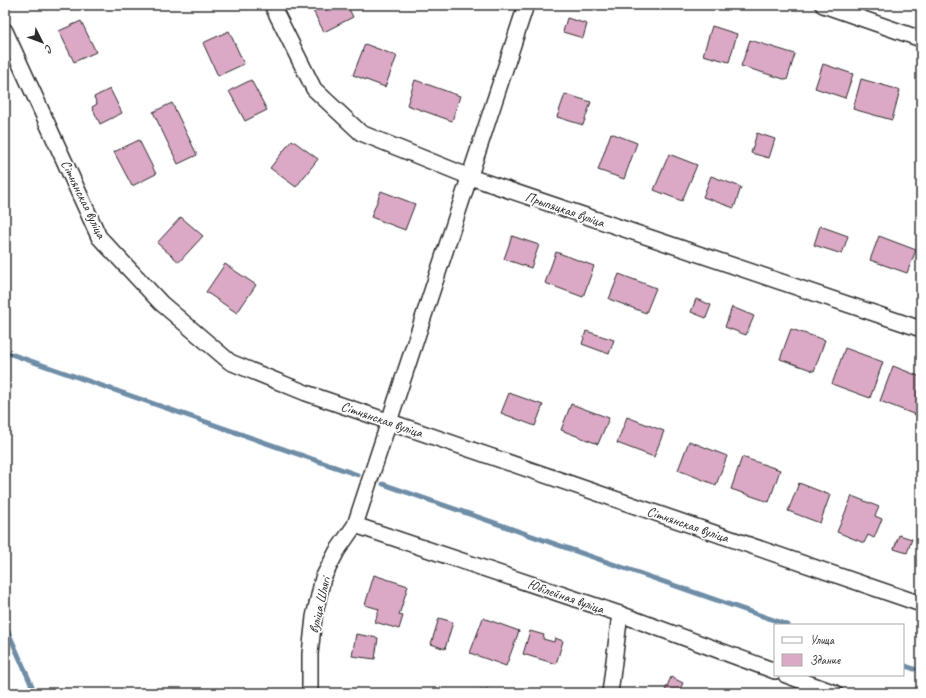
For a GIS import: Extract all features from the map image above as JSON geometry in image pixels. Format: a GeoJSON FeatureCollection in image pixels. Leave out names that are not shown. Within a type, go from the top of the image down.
{"type":"FeatureCollection","features":[{"type":"Feature","properties":{"kind":"street","name":"Прыпяцкая вуліца"},"geometry":{"type":"LineString","coordinates":[[272,5],[314,89],[361,133],[470,177],[921,329]]}},
{"type":"Feature","properties":{"kind":"street","name":"вуліца Шлягі"},"geometry":{"type":"LineString","coordinates":[[310,693],[310,646],[314,617],[323,578],[337,551],[355,525],[526,5]]}},
{"type":"Feature","properties":{"kind":"street"},"geometry":{"type":"LineString","coordinates":[[823,5],[921,39]]}},
{"type":"Feature","properties":{"kind":"street","name":"Сітнянская вуліца"},"geometry":{"type":"LineString","coordinates":[[5,31],[100,237],[161,303],[230,362],[306,393],[921,604]]}},
{"type":"Feature","properties":{"kind":"street","name":"Юбілейная вуліца"},"geometry":{"type":"LineString","coordinates":[[355,525],[620,614],[774,671]]}},
{"type":"Feature","properties":{"kind":"street"},"geometry":{"type":"LineString","coordinates":[[610,693],[620,614]]}},
{"type":"Feature","properties":{"kind":"street"},"geometry":{"type":"LineString","coordinates":[[789,676],[835,693]]}},
{"type":"Feature","properties":{"kind":"building"},"geometry":{"type":"Polygon","coordinates":[[[310,5],[347,5],[353,17],[324,32],[310,5]]]}},
{"type":"Feature","properties":{"kind":"building"},"geometry":{"type":"Polygon","coordinates":[[[567,18],[587,24],[583,38],[563,32],[567,18]]]}},
{"type":"Feature","properties":{"kind":"building"},"geometry":{"type":"Polygon","coordinates":[[[81,21],[96,52],[74,62],[59,31],[81,21]]]}},
{"type":"Feature","properties":{"kind":"building"},"geometry":{"type":"Polygon","coordinates":[[[712,26],[737,34],[729,62],[703,55],[712,26]]]}},
{"type":"Feature","properties":{"kind":"building"},"geometry":{"type":"Polygon","coordinates":[[[229,31],[244,64],[218,76],[203,43],[229,31]]]}},
{"type":"Feature","properties":{"kind":"building"},"geometry":{"type":"Polygon","coordinates":[[[750,40],[795,54],[787,80],[741,66],[750,40]]]}},
{"type":"Feature","properties":{"kind":"building"},"geometry":{"type":"Polygon","coordinates":[[[365,44],[397,56],[385,87],[353,75],[365,44]]]}},
{"type":"Feature","properties":{"kind":"building"},"geometry":{"type":"Polygon","coordinates":[[[823,64],[853,74],[845,98],[815,88],[823,64]]]}},
{"type":"Feature","properties":{"kind":"building"},"geometry":{"type":"Polygon","coordinates":[[[861,79],[900,90],[892,120],[853,109],[861,79]]]}},
{"type":"Feature","properties":{"kind":"building"},"geometry":{"type":"Polygon","coordinates":[[[251,80],[267,110],[245,121],[229,91],[251,80]]]}},
{"type":"Feature","properties":{"kind":"building"},"geometry":{"type":"Polygon","coordinates":[[[415,80],[460,96],[452,121],[407,105],[415,80]]]}},
{"type":"Feature","properties":{"kind":"building"},"geometry":{"type":"Polygon","coordinates":[[[110,89],[122,113],[100,124],[92,107],[97,104],[94,97],[110,89]]]}},
{"type":"Feature","properties":{"kind":"building"},"geometry":{"type":"Polygon","coordinates":[[[565,94],[591,102],[583,125],[557,117],[565,94]]]}},
{"type":"Feature","properties":{"kind":"building"},"geometry":{"type":"Polygon","coordinates":[[[172,103],[197,155],[178,164],[153,112],[172,103]]]}},
{"type":"Feature","properties":{"kind":"building"},"geometry":{"type":"Polygon","coordinates":[[[611,133],[637,143],[624,179],[598,170],[611,133]]]}},
{"type":"Feature","properties":{"kind":"building"},"geometry":{"type":"Polygon","coordinates":[[[757,133],[775,139],[769,158],[751,153],[757,133]]]}},
{"type":"Feature","properties":{"kind":"building"},"geometry":{"type":"Polygon","coordinates":[[[139,140],[156,174],[132,186],[114,152],[139,140]]]}},
{"type":"Feature","properties":{"kind":"building"},"geometry":{"type":"Polygon","coordinates":[[[292,140],[318,159],[296,187],[270,168],[292,140]]]}},
{"type":"Feature","properties":{"kind":"building"},"geometry":{"type":"Polygon","coordinates":[[[669,154],[697,165],[682,201],[654,190],[669,154]]]}},
{"type":"Feature","properties":{"kind":"building"},"geometry":{"type":"Polygon","coordinates":[[[711,176],[741,187],[734,208],[703,197],[711,176]]]}},
{"type":"Feature","properties":{"kind":"building"},"geometry":{"type":"Polygon","coordinates":[[[381,191],[415,204],[405,230],[371,217],[381,191]]]}},
{"type":"Feature","properties":{"kind":"building"},"geometry":{"type":"Polygon","coordinates":[[[181,217],[203,236],[179,262],[157,243],[181,217]]]}},
{"type":"Feature","properties":{"kind":"building"},"geometry":{"type":"Polygon","coordinates":[[[820,226],[848,236],[842,254],[814,245],[820,226]]]}},
{"type":"Feature","properties":{"kind":"building"},"geometry":{"type":"Polygon","coordinates":[[[512,236],[539,245],[531,268],[504,259],[512,236]]]}},
{"type":"Feature","properties":{"kind":"building"},"geometry":{"type":"Polygon","coordinates":[[[879,236],[916,250],[907,273],[870,260],[879,236]]]}},
{"type":"Feature","properties":{"kind":"building"},"geometry":{"type":"Polygon","coordinates":[[[556,252],[594,266],[583,297],[545,283],[556,252]]]}},
{"type":"Feature","properties":{"kind":"building"},"geometry":{"type":"Polygon","coordinates":[[[225,264],[256,285],[237,313],[206,292],[225,264]]]}},
{"type":"Feature","properties":{"kind":"building"},"geometry":{"type":"Polygon","coordinates":[[[619,274],[656,288],[646,313],[609,299],[619,274]]]}},
{"type":"Feature","properties":{"kind":"building"},"geometry":{"type":"Polygon","coordinates":[[[696,299],[711,305],[706,318],[691,312],[696,299]]]}},
{"type":"Feature","properties":{"kind":"building"},"geometry":{"type":"Polygon","coordinates":[[[732,307],[754,316],[746,335],[725,327],[732,307]]]}},
{"type":"Feature","properties":{"kind":"building"},"geometry":{"type":"Polygon","coordinates":[[[791,329],[825,340],[814,371],[780,359],[791,329]]]}},
{"type":"Feature","properties":{"kind":"building"},"geometry":{"type":"Polygon","coordinates":[[[586,331],[614,340],[609,354],[582,344],[586,331]]]}},
{"type":"Feature","properties":{"kind":"building"},"geometry":{"type":"Polygon","coordinates":[[[845,348],[883,362],[870,398],[832,384],[845,348]]]}},
{"type":"Feature","properties":{"kind":"building"},"geometry":{"type":"Polygon","coordinates":[[[893,366],[921,377],[921,417],[880,401],[893,366]]]}},
{"type":"Feature","properties":{"kind":"building"},"geometry":{"type":"Polygon","coordinates":[[[509,393],[543,405],[535,426],[501,413],[509,393]]]}},
{"type":"Feature","properties":{"kind":"building"},"geometry":{"type":"Polygon","coordinates":[[[571,404],[609,418],[598,444],[561,430],[571,404]]]}},
{"type":"Feature","properties":{"kind":"building"},"geometry":{"type":"Polygon","coordinates":[[[627,417],[664,431],[654,457],[617,443],[627,417]]]}},
{"type":"Feature","properties":{"kind":"building"},"geometry":{"type":"Polygon","coordinates":[[[689,441],[727,456],[716,485],[678,470],[689,441]]]}},
{"type":"Feature","properties":{"kind":"building"},"geometry":{"type":"Polygon","coordinates":[[[742,457],[780,470],[769,502],[731,489],[742,457]]]}},
{"type":"Feature","properties":{"kind":"building"},"geometry":{"type":"Polygon","coordinates":[[[799,483],[830,495],[820,523],[788,511],[799,483]]]}},
{"type":"Feature","properties":{"kind":"building"},"geometry":{"type":"Polygon","coordinates":[[[852,496],[879,507],[875,516],[882,519],[874,538],[868,535],[864,543],[837,532],[852,496]]]}},
{"type":"Feature","properties":{"kind":"building"},"geometry":{"type":"Polygon","coordinates":[[[899,535],[912,539],[907,553],[894,549],[899,535]]]}},
{"type":"Feature","properties":{"kind":"building"},"geometry":{"type":"Polygon","coordinates":[[[374,575],[408,586],[399,615],[403,616],[399,629],[375,622],[379,609],[365,605],[374,575]]]}},
{"type":"Feature","properties":{"kind":"building"},"geometry":{"type":"Polygon","coordinates":[[[439,618],[453,622],[445,649],[431,644],[439,618]]]}},
{"type":"Feature","properties":{"kind":"building"},"geometry":{"type":"Polygon","coordinates":[[[483,618],[519,631],[506,666],[470,653],[483,618]]]}},
{"type":"Feature","properties":{"kind":"building"},"geometry":{"type":"Polygon","coordinates":[[[530,631],[544,635],[543,639],[554,642],[555,638],[563,641],[556,664],[523,654],[530,631]]]}},
{"type":"Feature","properties":{"kind":"building"},"geometry":{"type":"Polygon","coordinates":[[[356,634],[378,638],[375,659],[352,656],[356,634]]]}},
{"type":"Feature","properties":{"kind":"building"},"geometry":{"type":"Polygon","coordinates":[[[671,677],[683,683],[680,689],[689,693],[664,693],[671,677]]]}},
{"type":"Feature","properties":{"kind":"building"},"geometry":{"type":"Polygon","coordinates":[[[488,689],[488,693],[471,693],[488,689]]]}},
{"type":"Feature","properties":{"kind":"waterway"},"geometry":{"type":"LineString","coordinates":[[5,352],[358,475]]}},
{"type":"Feature","properties":{"kind":"waterway"},"geometry":{"type":"LineString","coordinates":[[383,484],[785,624]]}},
{"type":"Feature","properties":{"kind":"waterway"},"geometry":{"type":"LineString","coordinates":[[5,625],[35,693]]}},
{"type":"Feature","properties":{"kind":"waterway"},"geometry":{"type":"LineString","coordinates":[[904,665],[914,669]]}}]}
